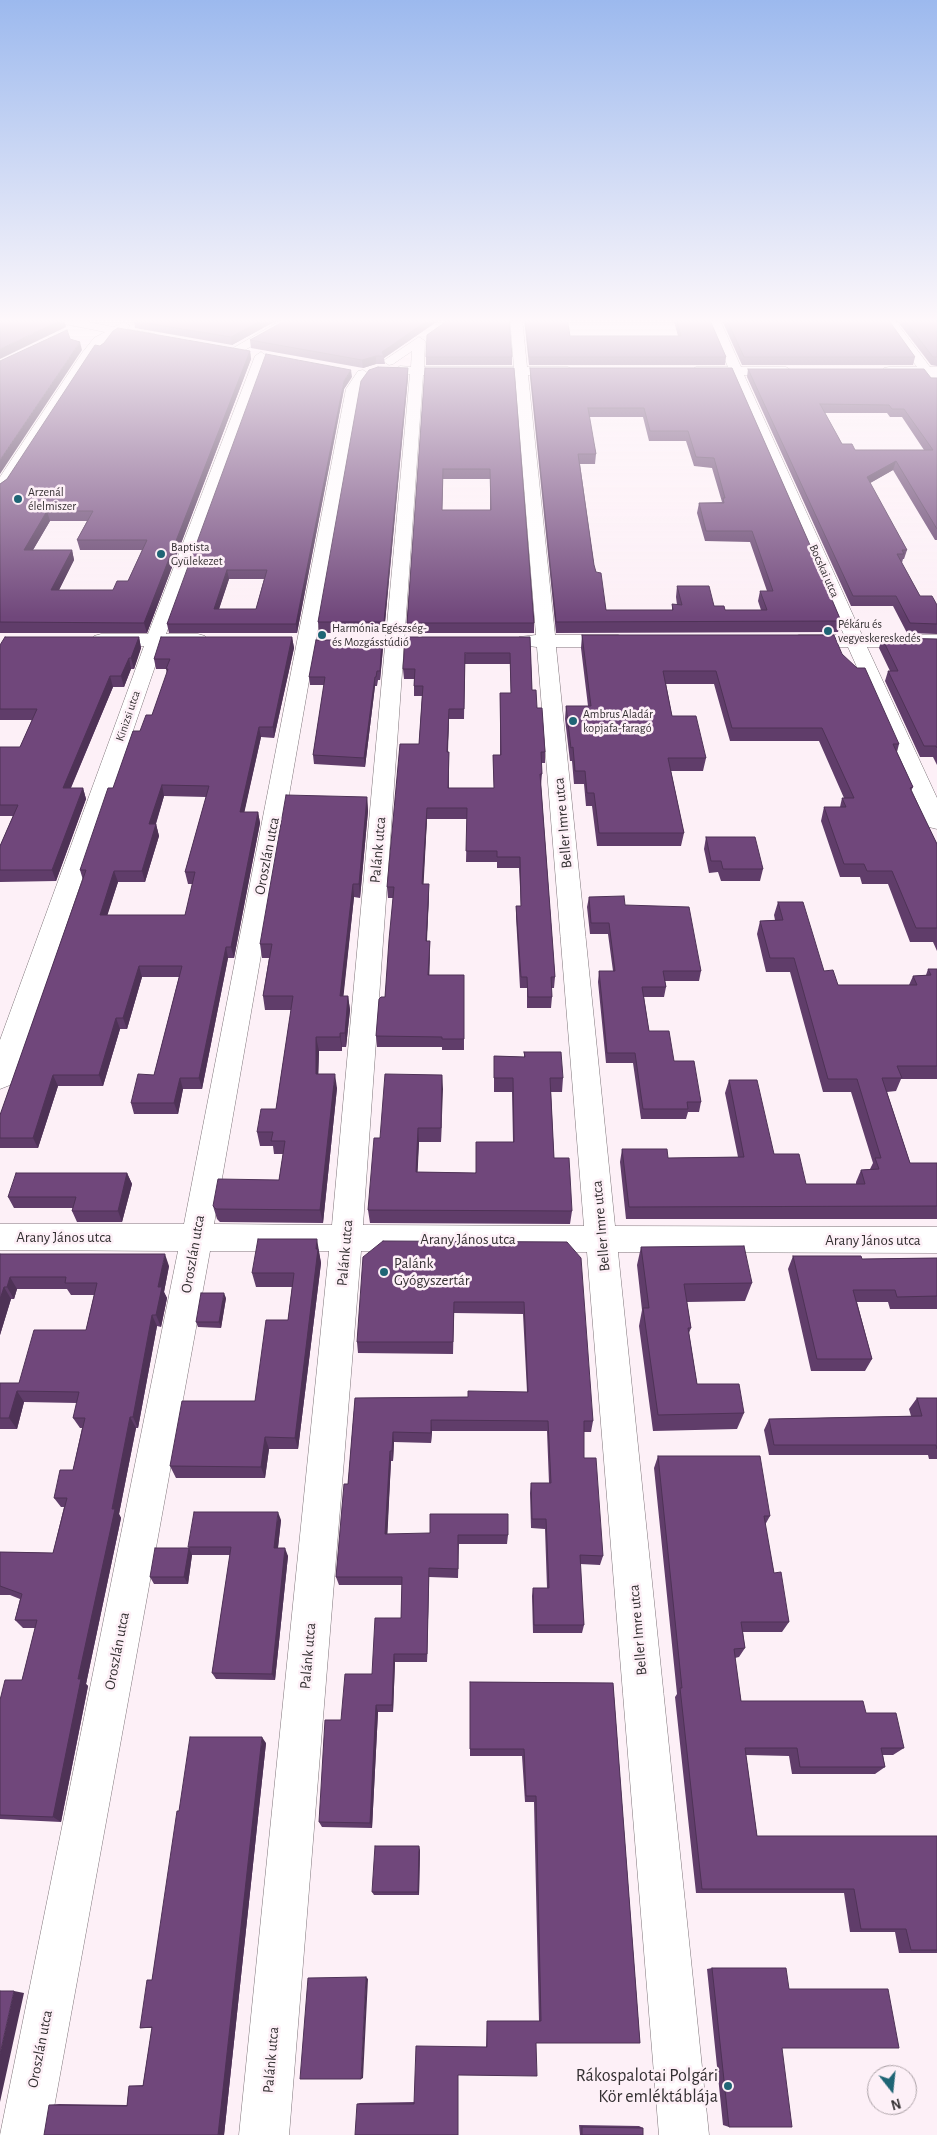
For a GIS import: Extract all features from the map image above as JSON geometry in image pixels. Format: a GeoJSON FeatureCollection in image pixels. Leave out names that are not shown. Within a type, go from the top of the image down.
{"type":"FeatureCollection","features":[{"type":"Feature","properties":{"kind":"street"},"geometry":{"type":"LineString","coordinates":[[4,469],[30,442],[46,418]]}},
{"type":"Feature","properties":{"kind":"street","name":"Kinizsi utca"},"geometry":{"type":"LineString","coordinates":[[0,1078],[155,640],[241,418]]}},
{"type":"Feature","properties":{"kind":"street","name":"Oroszlán utca"},"geometry":{"type":"LineString","coordinates":[[24,2135],[196,1238],[348,418]]}},
{"type":"Feature","properties":{"kind":"street","name":"Palánk utca"},"geometry":{"type":"LineString","coordinates":[[264,2135],[346,1238],[406,640],[416,418]]}},
{"type":"Feature","properties":{"kind":"street","name":"Beller Imre utca"},"geometry":{"type":"LineString","coordinates":[[524,418],[684,2135]]}},
{"type":"Feature","properties":{"kind":"street","name":"Bocskai utca"},"geometry":{"type":"LineString","coordinates":[[757,418],[937,822]]}},
{"type":"Feature","properties":{"kind":"street"},"geometry":{"type":"LineString","coordinates":[[87,640],[212,640]]}},
{"type":"Feature","properties":{"kind":"street"},"geometry":{"type":"LineString","coordinates":[[374,640],[406,640]]}},
{"type":"Feature","properties":{"kind":"street"},"geometry":{"type":"LineString","coordinates":[[512,641],[635,641]]}},
{"type":"Feature","properties":{"kind":"street"},"geometry":{"type":"LineString","coordinates":[[782,641],[937,641]]}},
{"type":"Feature","properties":{"kind":"street","name":"Arany János utca"},"geometry":{"type":"LineString","coordinates":[[0,1237],[937,1240]]}},
{"type":"Feature","properties":{"kind":"building"},"geometry":{"type":"Polygon","coordinates":[[[0,418],[29,418],[0,460],[0,418]]]}},
{"type":"Feature","properties":{"kind":"building"},"geometry":{"type":"Polygon","coordinates":[[[47,418],[224,418],[144,623],[0,622],[0,484],[7,479],[47,418]],[[47,511],[24,550],[72,550],[51,590],[113,590],[117,581],[128,581],[147,540],[77,540],[93,511],[47,511]]]}},
{"type":"Feature","properties":{"kind":"building"},"geometry":{"type":"Polygon","coordinates":[[[243,418],[337,418],[296,624],[167,624],[243,418]],[[227,570],[214,609],[256,609],[267,570],[227,570]]]}},
{"type":"Feature","properties":{"kind":"building"},"geometry":{"type":"Polygon","coordinates":[[[354,418],[403,418],[384,622],[318,622],[354,418]]]}},
{"type":"Feature","properties":{"kind":"building"},"geometry":{"type":"Polygon","coordinates":[[[421,418],[518,418],[534,623],[407,623],[421,418]],[[443,469],[442,510],[491,510],[490,469],[443,469]]]}},
{"type":"Feature","properties":{"kind":"building"},"geometry":{"type":"Polygon","coordinates":[[[535,418],[590,418],[596,454],[578,454],[594,565],[596,572],[601,573],[606,610],[673,610],[672,604],[682,605],[677,586],[709,586],[714,606],[724,606],[725,610],[767,610],[760,591],[773,591],[752,531],[706,531],[699,503],[724,503],[723,498],[725,498],[714,458],[696,457],[688,431],[650,431],[647,418],[754,418],[832,595],[830,595],[841,621],[556,622],[535,418]]]}},
{"type":"Feature","properties":{"kind":"building"},"geometry":{"type":"Polygon","coordinates":[[[770,418],[827,418],[842,444],[852,444],[855,450],[933,450],[910,418],[937,418],[937,529],[896,461],[867,477],[907,550],[902,550],[904,554],[897,554],[920,596],[932,596],[937,605],[937,624],[910,623],[896,596],[853,596],[770,418]]]}},
{"type":"Feature","properties":{"kind":"building"},"geometry":{"type":"Polygon","coordinates":[[[582,635],[834,635],[842,654],[857,668],[865,668],[899,744],[893,744],[913,787],[910,788],[937,844],[937,928],[916,928],[892,871],[867,871],[864,864],[844,864],[824,807],[846,807],[842,798],[854,798],[822,728],[732,728],[716,671],[663,671],[672,716],[696,716],[706,758],[668,758],[684,833],[599,833],[594,793],[587,793],[585,771],[575,771],[566,706],[591,706],[582,635]]]}},
{"type":"Feature","properties":{"kind":"building"},"geometry":{"type":"Polygon","coordinates":[[[5,637],[139,637],[131,658],[129,658],[121,676],[110,676],[63,788],[83,788],[52,870],[0,870],[0,846],[18,805],[0,805],[0,747],[20,747],[37,709],[0,709],[0,645],[5,637]]]}},
{"type":"Feature","properties":{"kind":"building"},"geometry":{"type":"Polygon","coordinates":[[[161,637],[292,637],[273,727],[259,727],[240,812],[258,812],[231,947],[226,947],[199,1078],[180,1078],[174,1103],[131,1103],[138,1074],[154,1075],[182,966],[139,966],[123,1018],[116,1018],[99,1075],[53,1075],[33,1138],[0,1138],[0,1115],[86,870],[80,870],[108,788],[113,788],[133,731],[140,731],[146,715],[152,715],[168,669],[166,669],[170,659],[154,659],[161,637]],[[162,785],[149,824],[156,824],[142,871],[114,871],[100,915],[185,915],[195,872],[185,872],[209,786],[162,785]]]}},
{"type":"Feature","properties":{"kind":"building"},"geometry":{"type":"Polygon","coordinates":[[[405,637],[530,637],[532,690],[536,690],[537,708],[542,708],[545,752],[541,752],[542,774],[540,774],[555,977],[551,977],[552,997],[528,997],[527,977],[521,977],[516,906],[521,906],[520,857],[497,857],[497,851],[466,851],[467,808],[427,808],[422,884],[429,884],[426,941],[430,941],[428,975],[464,975],[464,1039],[376,1036],[379,999],[385,997],[394,887],[387,887],[400,744],[419,744],[423,686],[414,686],[415,669],[403,669],[405,637]],[[465,653],[464,709],[449,709],[448,788],[494,788],[493,755],[501,755],[500,693],[511,693],[510,653],[465,653]]]}},
{"type":"Feature","properties":{"kind":"building"},"geometry":{"type":"Polygon","coordinates":[[[882,638],[937,639],[937,748],[936,746],[924,746],[888,671],[898,671],[882,638]]]}},
{"type":"Feature","properties":{"kind":"building"},"geometry":{"type":"Polygon","coordinates":[[[316,640],[382,640],[380,671],[377,671],[375,677],[364,758],[313,755],[325,677],[309,677],[316,640]]]}},
{"type":"Feature","properties":{"kind":"building"},"geometry":{"type":"Polygon","coordinates":[[[286,795],[367,797],[359,884],[353,884],[340,996],[348,996],[345,1033],[340,1033],[340,1037],[316,1037],[316,1074],[335,1074],[320,1210],[216,1209],[213,1206],[218,1179],[279,1180],[285,1141],[271,1141],[273,1132],[257,1132],[261,1109],[276,1109],[293,996],[263,996],[272,944],[260,944],[286,795]]]}},
{"type":"Feature","properties":{"kind":"building"},"geometry":{"type":"Polygon","coordinates":[[[706,837],[755,837],[763,869],[723,869],[721,861],[711,861],[706,837]]]}},
{"type":"Feature","properties":{"kind":"building"},"geometry":{"type":"Polygon","coordinates":[[[624,896],[625,905],[689,907],[701,971],[663,971],[666,987],[642,987],[649,1031],[669,1031],[674,1061],[694,1061],[701,1102],[687,1102],[688,1109],[643,1109],[635,1053],[607,1053],[599,971],[615,971],[609,923],[591,923],[589,897],[624,896]]]}},
{"type":"Feature","properties":{"kind":"building"},"geometry":{"type":"Polygon","coordinates":[[[778,902],[803,902],[824,971],[833,970],[838,985],[917,985],[913,976],[931,975],[928,969],[937,969],[937,1066],[897,1066],[902,1078],[882,1078],[910,1163],[937,1163],[937,1206],[629,1207],[622,1149],[667,1149],[668,1158],[744,1157],[729,1080],[757,1080],[774,1154],[799,1154],[806,1184],[865,1184],[861,1170],[879,1169],[875,1158],[881,1158],[857,1079],[828,1079],[794,958],[770,958],[760,921],[783,920],[778,902]]]}},
{"type":"Feature","properties":{"kind":"building"},"geometry":{"type":"Polygon","coordinates":[[[524,1052],[561,1052],[563,1078],[550,1078],[554,1158],[569,1158],[572,1211],[368,1210],[374,1138],[380,1138],[385,1074],[442,1075],[441,1128],[418,1128],[416,1172],[476,1173],[476,1142],[514,1142],[513,1078],[494,1078],[494,1056],[525,1057],[524,1052]]]}},
{"type":"Feature","properties":{"kind":"building"},"geometry":{"type":"Polygon","coordinates":[[[16,1173],[127,1173],[118,1211],[72,1211],[76,1197],[8,1197],[16,1173]]]}},
{"type":"Feature","properties":{"kind":"building"},"geometry":{"type":"Polygon","coordinates":[[[258,1239],[317,1239],[316,1249],[318,1249],[295,1438],[265,1437],[261,1467],[170,1466],[182,1401],[255,1401],[266,1320],[288,1320],[294,1273],[252,1273],[258,1239]]]}},
{"type":"Feature","properties":{"kind":"building"},"geometry":{"type":"Polygon","coordinates":[[[383,1241],[567,1242],[581,1258],[593,1421],[584,1421],[584,1458],[596,1458],[603,1556],[580,1555],[584,1625],[534,1625],[533,1588],[549,1588],[546,1519],[532,1519],[531,1483],[551,1483],[548,1421],[431,1420],[431,1433],[393,1432],[392,1451],[390,1451],[385,1534],[430,1533],[430,1514],[508,1514],[508,1535],[458,1535],[458,1569],[429,1568],[427,1654],[394,1654],[392,1705],[376,1705],[370,1823],[319,1822],[325,1720],[341,1720],[345,1674],[372,1674],[375,1618],[401,1618],[402,1577],[336,1577],[344,1484],[348,1484],[355,1398],[468,1397],[468,1391],[528,1392],[524,1302],[454,1302],[453,1342],[357,1342],[363,1257],[383,1241]]]}},
{"type":"Feature","properties":{"kind":"building"},"geometry":{"type":"Polygon","coordinates":[[[744,1246],[752,1283],[684,1284],[691,1328],[688,1328],[697,1384],[739,1384],[744,1413],[658,1415],[643,1308],[649,1308],[641,1247],[744,1246]]]}},
{"type":"Feature","properties":{"kind":"building"},"geometry":{"type":"Polygon","coordinates":[[[0,1254],[165,1254],[158,1287],[162,1287],[156,1315],[152,1315],[133,1417],[130,1417],[112,1509],[115,1509],[78,1679],[81,1679],[53,1817],[0,1815],[0,1700],[5,1680],[22,1680],[37,1620],[15,1620],[22,1594],[0,1586],[0,1552],[53,1553],[67,1498],[54,1498],[60,1470],[73,1470],[85,1418],[73,1418],[79,1392],[17,1391],[9,1418],[0,1418],[0,1383],[19,1383],[34,1330],[86,1330],[97,1283],[65,1283],[66,1277],[10,1277],[0,1299],[0,1254]]]}},
{"type":"Feature","properties":{"kind":"building"},"geometry":{"type":"Polygon","coordinates":[[[793,1256],[861,1256],[862,1259],[937,1258],[937,1296],[897,1297],[895,1290],[853,1290],[872,1359],[817,1359],[793,1256]]]}},
{"type":"Feature","properties":{"kind":"building"},"geometry":{"type":"Polygon","coordinates":[[[201,1293],[224,1293],[219,1322],[196,1322],[201,1293]]]}},
{"type":"Feature","properties":{"kind":"building"},"geometry":{"type":"Polygon","coordinates":[[[917,1398],[937,1398],[937,1449],[936,1445],[774,1445],[769,1419],[922,1416],[917,1398]]]}},
{"type":"Feature","properties":{"kind":"building"},"geometry":{"type":"Polygon","coordinates":[[[658,1456],[760,1456],[770,1516],[764,1516],[774,1573],[781,1572],[789,1622],[741,1622],[745,1648],[734,1649],[741,1701],[863,1701],[866,1713],[896,1713],[904,1748],[881,1748],[885,1767],[800,1767],[797,1748],[745,1748],[757,1836],[937,1836],[937,1950],[911,1950],[906,1929],[861,1929],[854,1889],[702,1889],[680,1688],[682,1688],[658,1456]]]}},
{"type":"Feature","properties":{"kind":"building"},"geometry":{"type":"Polygon","coordinates":[[[194,1512],[278,1512],[274,1548],[285,1548],[272,1674],[212,1673],[231,1547],[188,1547],[194,1512]]]}},
{"type":"Feature","properties":{"kind":"building"},"geometry":{"type":"Polygon","coordinates":[[[155,1548],[189,1548],[184,1577],[150,1577],[155,1548]]]}},
{"type":"Feature","properties":{"kind":"building"},"geometry":{"type":"Polygon","coordinates":[[[470,1682],[613,1683],[640,2043],[536,2043],[537,2076],[458,2075],[458,2135],[355,2135],[357,2104],[414,2104],[416,2046],[487,2047],[487,2021],[541,2021],[536,1796],[526,1796],[524,1749],[470,1749],[470,1682]]]}},
{"type":"Feature","properties":{"kind":"building"},"geometry":{"type":"Polygon","coordinates":[[[190,1737],[262,1737],[218,2135],[44,2135],[49,2105],[127,2106],[129,2086],[143,2086],[152,2027],[140,2028],[147,1980],[152,1980],[190,1737]]]}},
{"type":"Feature","properties":{"kind":"building"},"geometry":{"type":"Polygon","coordinates":[[[375,1846],[419,1846],[418,1892],[372,1892],[375,1846]]]}},
{"type":"Feature","properties":{"kind":"building"},"geometry":{"type":"Polygon","coordinates":[[[712,1968],[786,1968],[789,1989],[888,1989],[899,2048],[782,2048],[792,2127],[729,2127],[712,1968]]]}},
{"type":"Feature","properties":{"kind":"building"},"geometry":{"type":"Polygon","coordinates":[[[366,1977],[361,2079],[300,2079],[308,1978],[366,1977]]]}},
{"type":"Feature","properties":{"kind":"building"},"geometry":{"type":"Polygon","coordinates":[[[0,1991],[14,1991],[0,2054],[0,1991]]]}},
{"type":"Feature","properties":{"kind":"building"},"geometry":{"type":"Polygon","coordinates":[[[582,2127],[643,2128],[643,2135],[582,2135],[582,2127]]]}},
{"type":"Feature","properties":{"kind":"place","name":"Arzenál élelmiszer"},"geometry":{"type":"Point","coordinates":[18,499]}},
{"type":"Feature","properties":{"kind":"place","name":"Baptista Gyülekezet"},"geometry":{"type":"Point","coordinates":[161,554]}},
{"type":"Feature","properties":{"kind":"place","name":"Pékáru és vegyeskereskedés"},"geometry":{"type":"Point","coordinates":[828,631]}},
{"type":"Feature","properties":{"kind":"place","name":"Harmónia Egészség- és Mozgásstúdió"},"geometry":{"type":"Point","coordinates":[322,635]}},
{"type":"Feature","properties":{"kind":"place","name":"Ambrus Aladár kopjafa-faragó"},"geometry":{"type":"Point","coordinates":[573,721]}},
{"type":"Feature","properties":{"kind":"place","name":"Palánk Gyógyszertár"},"geometry":{"type":"Point","coordinates":[384,1272]}},
{"type":"Feature","properties":{"kind":"place","name":"Rákospalotai Polgári Kör emléktáblája"},"geometry":{"type":"Point","coordinates":[728,2086]}}]}
